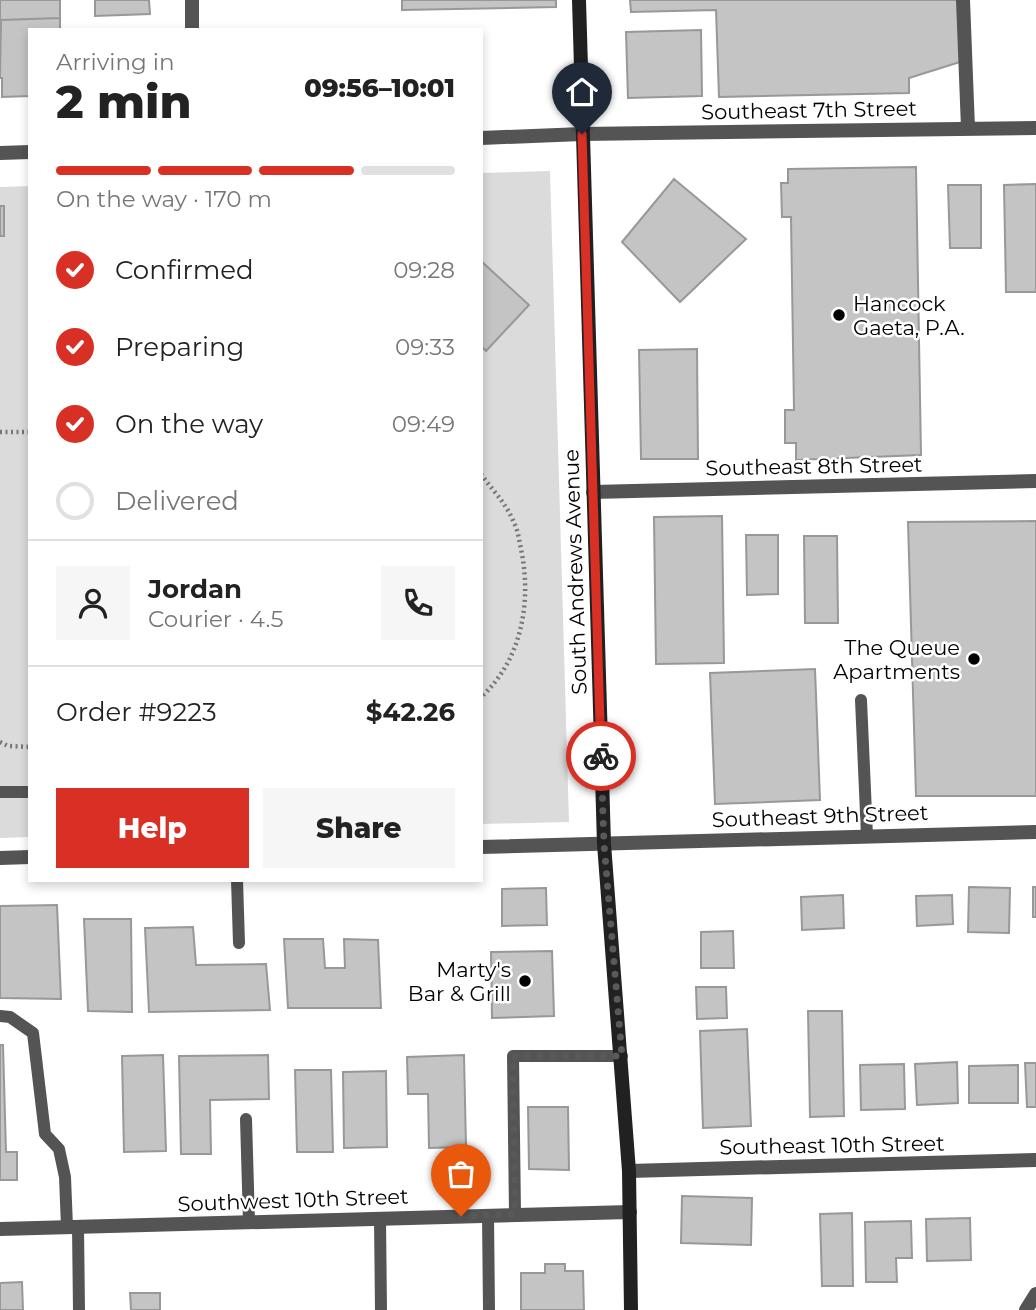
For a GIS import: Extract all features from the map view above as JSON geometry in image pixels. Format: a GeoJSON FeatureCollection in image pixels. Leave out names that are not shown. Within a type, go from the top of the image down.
{"type":"FeatureCollection","features":[{"type":"Feature","properties":{"kind":"main road","name":"South Andrews Avenue"},"geometry":{"type":"LineString","coordinates":[[579,0],[604,844],[629,1171],[631,1310]]}},
{"type":"Feature","properties":{"kind":"street"},"geometry":{"type":"LineString","coordinates":[[192,0],[192,28]]}},
{"type":"Feature","properties":{"kind":"street"},"geometry":{"type":"LineString","coordinates":[[963,0],[968,128]]}},
{"type":"Feature","properties":{"kind":"street","name":"Southeast 7th Street"},"geometry":{"type":"LineString","coordinates":[[483,138],[582,134],[1036,128]]}},
{"type":"Feature","properties":{"kind":"street"},"geometry":{"type":"LineString","coordinates":[[0,153],[28,152]]}},
{"type":"Feature","properties":{"kind":"street","name":"Southeast 8th Street"},"geometry":{"type":"LineString","coordinates":[[593,492],[1036,481]]}},
{"type":"Feature","properties":{"kind":"street","name":"Southeast 9th Street"},"geometry":{"type":"LineString","coordinates":[[483,847],[1036,832]]}},
{"type":"Feature","properties":{"kind":"street"},"geometry":{"type":"LineString","coordinates":[[0,858],[28,857]]}},
{"type":"Feature","properties":{"kind":"street","name":"Southeast 10th Street"},"geometry":{"type":"LineString","coordinates":[[629,1171],[1036,1160]]}},
{"type":"Feature","properties":{"kind":"street","name":"Southwest 10th Street"},"geometry":{"type":"LineString","coordinates":[[0,1229],[630,1212]]}},
{"type":"Feature","properties":{"kind":"street"},"geometry":{"type":"LineString","coordinates":[[1026,1310],[1036,1294]]}},
{"type":"Feature","properties":{"kind":"lane"},"geometry":{"type":"LineString","coordinates":[[861,700],[867,836]]}},
{"type":"Feature","properties":{"kind":"lane"},"geometry":{"type":"LineString","coordinates":[[0,792],[28,792]]}},
{"type":"Feature","properties":{"kind":"lane"},"geometry":{"type":"LineString","coordinates":[[237,882],[239,943]]}},
{"type":"Feature","properties":{"kind":"lane"},"geometry":{"type":"LineString","coordinates":[[0,1016],[10,1017],[33,1033],[45,1134],[59,1149],[65,1177],[73,1227],[79,1310]]}},
{"type":"Feature","properties":{"kind":"lane"},"geometry":{"type":"LineString","coordinates":[[515,1214],[513,1056],[622,1056]]}},
{"type":"Feature","properties":{"kind":"lane"},"geometry":{"type":"LineString","coordinates":[[246,1119],[249,1222]]}},
{"type":"Feature","properties":{"kind":"lane"},"geometry":{"type":"LineString","coordinates":[[488,1215],[489,1310]]}},
{"type":"Feature","properties":{"kind":"lane"},"geometry":{"type":"LineString","coordinates":[[380,1218],[381,1310]]}},
{"type":"Feature","properties":{"kind":"path"},"geometry":{"type":"LineString","coordinates":[[0,432],[28,432]]}},
{"type":"Feature","properties":{"kind":"path"},"geometry":{"type":"LineString","coordinates":[[483,477],[503,502],[515,524],[524,562],[526,588],[518,643],[501,676],[483,695]]}},
{"type":"Feature","properties":{"kind":"path"},"geometry":{"type":"LineString","coordinates":[[0,742],[8,746],[28,747]]}},
{"type":"Feature","properties":{"kind":"shaded area"},"geometry":{"type":"Polygon","coordinates":[[[550,171],[569,822],[483,824],[483,173],[550,171]]]}},
{"type":"Feature","properties":{"kind":"shaded area"},"geometry":{"type":"Polygon","coordinates":[[[28,186],[28,837],[0,838],[0,187],[28,186]]]}},
{"type":"Feature","properties":{"kind":"building"},"geometry":{"type":"Polygon","coordinates":[[[0,0],[60,0],[60,18],[0,20],[0,0]]]}},
{"type":"Feature","properties":{"kind":"building"},"geometry":{"type":"Polygon","coordinates":[[[95,0],[149,0],[150,14],[95,16],[95,0]]]}},
{"type":"Feature","properties":{"kind":"building"},"geometry":{"type":"Polygon","coordinates":[[[402,0],[556,0],[556,7],[402,10],[402,0]]]}},
{"type":"Feature","properties":{"kind":"building"},"geometry":{"type":"Polygon","coordinates":[[[630,0],[960,0],[960,62],[909,78],[909,93],[719,97],[716,10],[631,12],[630,0]]]}},
{"type":"Feature","properties":{"kind":"building"},"geometry":{"type":"Polygon","coordinates":[[[60,18],[60,28],[28,28],[28,96],[2,97],[1,20],[60,18]]]}},
{"type":"Feature","properties":{"kind":"building"},"geometry":{"type":"Polygon","coordinates":[[[701,30],[702,96],[628,98],[626,32],[701,30]]]}},
{"type":"Feature","properties":{"kind":"building"},"geometry":{"type":"Polygon","coordinates":[[[916,167],[921,455],[796,460],[796,443],[785,443],[785,410],[794,410],[791,217],[782,217],[781,183],[788,183],[788,169],[916,167]]]}},
{"type":"Feature","properties":{"kind":"building"},"geometry":{"type":"Polygon","coordinates":[[[674,179],[746,239],[680,302],[622,242],[674,179]]]}},
{"type":"Feature","properties":{"kind":"building"},"geometry":{"type":"Polygon","coordinates":[[[1036,184],[1036,292],[1006,292],[1004,185],[1036,184]]]}},
{"type":"Feature","properties":{"kind":"building"},"geometry":{"type":"Polygon","coordinates":[[[948,185],[981,185],[981,248],[950,248],[948,185]]]}},
{"type":"Feature","properties":{"kind":"building"},"geometry":{"type":"Polygon","coordinates":[[[0,206],[4,206],[4,236],[0,236],[0,206]]]}},
{"type":"Feature","properties":{"kind":"building"},"geometry":{"type":"Polygon","coordinates":[[[483,263],[529,305],[486,351],[483,348],[483,263]]]}},
{"type":"Feature","properties":{"kind":"building"},"geometry":{"type":"Polygon","coordinates":[[[697,349],[698,459],[641,459],[639,350],[697,349]]]}},
{"type":"Feature","properties":{"kind":"building"},"geometry":{"type":"Polygon","coordinates":[[[722,516],[724,663],[656,664],[654,517],[722,516]]]}},
{"type":"Feature","properties":{"kind":"building","name":"The Queue Apartments"},"geometry":{"type":"Polygon","coordinates":[[[1036,521],[1036,796],[916,796],[908,522],[1036,521]]]}},
{"type":"Feature","properties":{"kind":"building"},"geometry":{"type":"Polygon","coordinates":[[[746,535],[778,535],[778,594],[747,595],[746,535]]]}},
{"type":"Feature","properties":{"kind":"building"},"geometry":{"type":"Polygon","coordinates":[[[804,536],[837,536],[838,623],[805,623],[804,536]]]}},
{"type":"Feature","properties":{"kind":"building"},"geometry":{"type":"Polygon","coordinates":[[[815,669],[820,800],[715,804],[710,673],[815,669]]]}},
{"type":"Feature","properties":{"kind":"building"},"geometry":{"type":"Polygon","coordinates":[[[969,887],[1010,888],[1009,933],[968,932],[969,887]]]}},
{"type":"Feature","properties":{"kind":"building"},"geometry":{"type":"Polygon","coordinates":[[[1033,887],[1036,887],[1036,917],[1033,917],[1033,887]]]}},
{"type":"Feature","properties":{"kind":"building"},"geometry":{"type":"Polygon","coordinates":[[[546,888],[547,925],[502,926],[502,889],[546,888]]]}},
{"type":"Feature","properties":{"kind":"building"},"geometry":{"type":"Polygon","coordinates":[[[843,895],[844,928],[802,930],[801,897],[843,895]]]}},
{"type":"Feature","properties":{"kind":"building"},"geometry":{"type":"Polygon","coordinates":[[[952,895],[953,924],[917,926],[916,896],[952,895]]]}},
{"type":"Feature","properties":{"kind":"building"},"geometry":{"type":"Polygon","coordinates":[[[57,905],[61,999],[0,998],[0,906],[57,905]]]}},
{"type":"Feature","properties":{"kind":"building"},"geometry":{"type":"Polygon","coordinates":[[[84,919],[131,919],[132,1012],[88,1011],[84,919]]]}},
{"type":"Feature","properties":{"kind":"building"},"geometry":{"type":"Polygon","coordinates":[[[193,927],[196,965],[266,964],[270,1010],[149,1012],[145,928],[193,927]]]}},
{"type":"Feature","properties":{"kind":"building"},"geometry":{"type":"Polygon","coordinates":[[[733,931],[734,968],[701,968],[701,932],[733,931]]]}},
{"type":"Feature","properties":{"kind":"building"},"geometry":{"type":"Polygon","coordinates":[[[284,939],[323,939],[325,968],[345,968],[344,939],[378,940],[381,1008],[288,1008],[284,939]]]}},
{"type":"Feature","properties":{"kind":"building"},"geometry":{"type":"Polygon","coordinates":[[[552,951],[554,1016],[492,1018],[491,952],[552,951]]]}},
{"type":"Feature","properties":{"kind":"building"},"geometry":{"type":"Polygon","coordinates":[[[696,987],[726,987],[727,1018],[697,1019],[696,987]]]}},
{"type":"Feature","properties":{"kind":"building"},"geometry":{"type":"Polygon","coordinates":[[[808,1011],[842,1011],[844,1116],[810,1117],[808,1011]]]}},
{"type":"Feature","properties":{"kind":"building"},"geometry":{"type":"Polygon","coordinates":[[[747,1029],[751,1126],[703,1128],[700,1031],[747,1029]]]}},
{"type":"Feature","properties":{"kind":"building"},"geometry":{"type":"Polygon","coordinates":[[[0,1045],[3,1045],[6,1152],[17,1152],[17,1180],[0,1180],[0,1045]]]}},
{"type":"Feature","properties":{"kind":"building"},"geometry":{"type":"Polygon","coordinates":[[[163,1055],[166,1151],[124,1152],[122,1056],[163,1055]]]}},
{"type":"Feature","properties":{"kind":"building"},"geometry":{"type":"Polygon","coordinates":[[[268,1055],[269,1099],[210,1100],[211,1154],[181,1154],[179,1056],[268,1055]]]}},
{"type":"Feature","properties":{"kind":"building"},"geometry":{"type":"Polygon","coordinates":[[[464,1055],[466,1147],[429,1148],[428,1094],[408,1094],[407,1057],[464,1055]]]}},
{"type":"Feature","properties":{"kind":"building"},"geometry":{"type":"Polygon","coordinates":[[[957,1062],[958,1103],[917,1105],[915,1064],[957,1062]]]}},
{"type":"Feature","properties":{"kind":"building"},"geometry":{"type":"Polygon","coordinates":[[[1025,1063],[1036,1063],[1036,1107],[1027,1107],[1025,1063]]]}},
{"type":"Feature","properties":{"kind":"building"},"geometry":{"type":"Polygon","coordinates":[[[904,1064],[905,1109],[861,1110],[860,1065],[904,1064]]]}},
{"type":"Feature","properties":{"kind":"building"},"geometry":{"type":"Polygon","coordinates":[[[1018,1065],[1018,1103],[969,1103],[969,1066],[1018,1065]]]}},
{"type":"Feature","properties":{"kind":"building"},"geometry":{"type":"Polygon","coordinates":[[[295,1070],[331,1070],[333,1152],[297,1152],[295,1070]]]}},
{"type":"Feature","properties":{"kind":"building"},"geometry":{"type":"Polygon","coordinates":[[[386,1071],[387,1147],[344,1148],[343,1072],[386,1071]]]}},
{"type":"Feature","properties":{"kind":"building"},"geometry":{"type":"Polygon","coordinates":[[[528,1107],[568,1107],[569,1170],[529,1169],[528,1107]]]}},
{"type":"Feature","properties":{"kind":"building"},"geometry":{"type":"Polygon","coordinates":[[[682,1196],[752,1198],[751,1245],[681,1243],[682,1196]]]}},
{"type":"Feature","properties":{"kind":"building"},"geometry":{"type":"Polygon","coordinates":[[[852,1213],[853,1286],[822,1286],[820,1214],[852,1213]]]}},
{"type":"Feature","properties":{"kind":"building"},"geometry":{"type":"Polygon","coordinates":[[[970,1218],[971,1260],[927,1261],[926,1219],[970,1218]]]}},
{"type":"Feature","properties":{"kind":"building"},"geometry":{"type":"Polygon","coordinates":[[[911,1221],[912,1258],[896,1258],[897,1282],[866,1282],[865,1222],[911,1221]]]}},
{"type":"Feature","properties":{"kind":"building"},"geometry":{"type":"Polygon","coordinates":[[[545,1264],[565,1264],[565,1271],[583,1271],[584,1310],[521,1310],[521,1273],[545,1273],[545,1264]]]}},
{"type":"Feature","properties":{"kind":"building"},"geometry":{"type":"Polygon","coordinates":[[[22,1282],[23,1310],[0,1310],[0,1283],[22,1282]]]}},
{"type":"Feature","properties":{"kind":"building"},"geometry":{"type":"Polygon","coordinates":[[[130,1293],[160,1293],[160,1310],[131,1310],[130,1293]]]}},
{"type":"Feature","properties":{"kind":"way so far"},"geometry":{"type":"LineString","coordinates":[[461,1216],[515,1214],[513,1056],[622,1056],[604,844],[601,756]]}},
{"type":"Feature","properties":{"kind":"place","name":"Hancock Gaeta, P.A."},"geometry":{"type":"Point","coordinates":[839,315]}},
{"type":"Feature","properties":{"kind":"place","name":"The Queue Apartments"},"geometry":{"type":"Point","coordinates":[974,659]}},
{"type":"Feature","properties":{"kind":"place","name":"Marty's Bar & Grill"},"geometry":{"type":"Point","coordinates":[525,981]}},
{"type":"Feature","properties":{"kind":"route"},"geometry":{"type":"LineString","coordinates":[[582,134],[601,756]]}}]}
